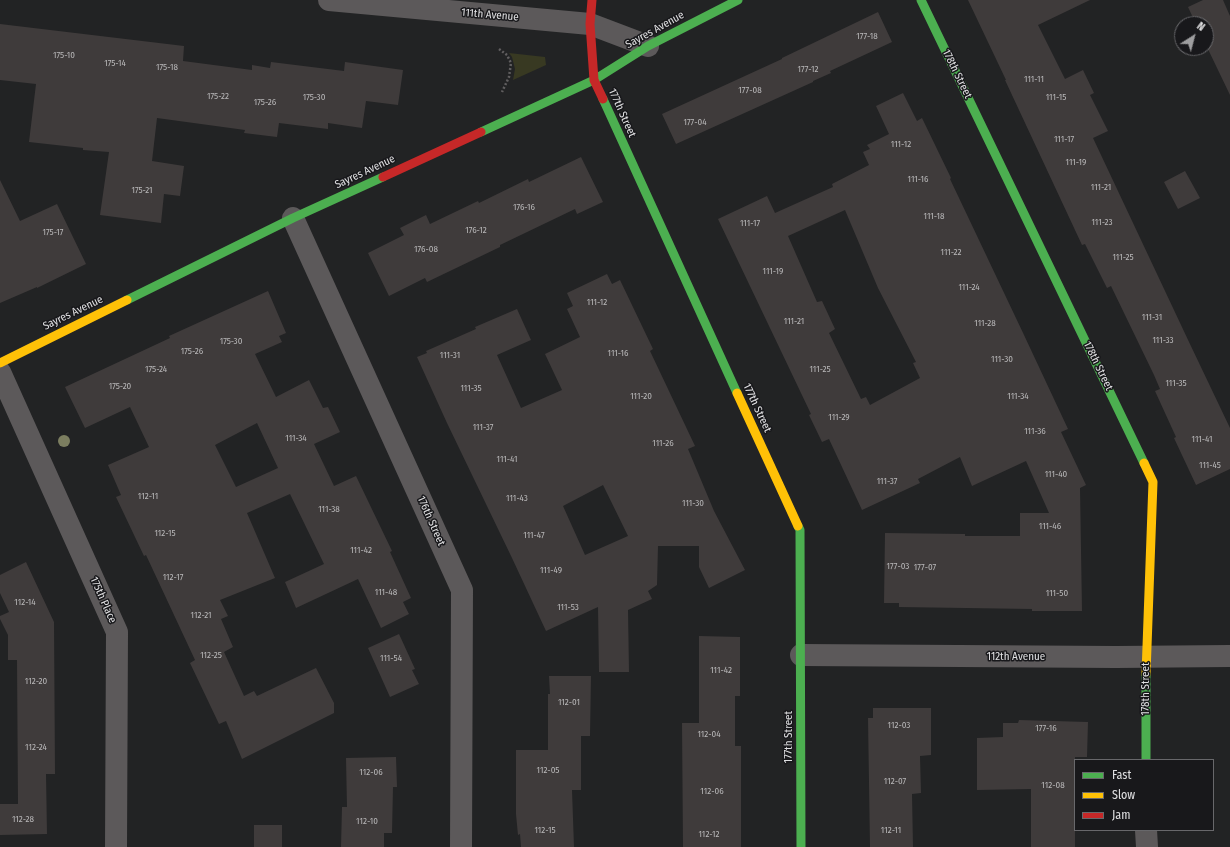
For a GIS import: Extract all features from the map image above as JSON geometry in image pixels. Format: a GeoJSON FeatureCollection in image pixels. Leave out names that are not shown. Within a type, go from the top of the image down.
{"type":"FeatureCollection","features":[{"type":"Feature","properties":{"kind":"street","name":"111th Avenue"},"geometry":{"type":"LineString","coordinates":[[329,0],[590,24],[648,46]]}},
{"type":"Feature","properties":{"kind":"street","name":"177th Street"},"geometry":{"type":"LineString","coordinates":[[592,0],[590,24],[594,80],[800,530],[801,847]]}},
{"type":"Feature","properties":{"kind":"street","name":"Sayres Avenue"},"geometry":{"type":"LineString","coordinates":[[0,363],[293,218],[594,80],[648,46],[738,0]]}},
{"type":"Feature","properties":{"kind":"street","name":"178th Street"},"geometry":{"type":"LineString","coordinates":[[921,0],[1153,482],[1146,657],[1146,759]]}},
{"type":"Feature","properties":{"kind":"street","name":"176th Street"},"geometry":{"type":"LineString","coordinates":[[293,218],[462,590],[461,847]]}},
{"type":"Feature","properties":{"kind":"street","name":"175th Place"},"geometry":{"type":"LineString","coordinates":[[0,372],[117,632],[116,847]]}},
{"type":"Feature","properties":{"kind":"street","name":"112th Avenue"},"geometry":{"type":"LineString","coordinates":[[801,655],[1230,656]]}},
{"type":"Feature","properties":{"kind":"street"},"geometry":{"type":"LineString","coordinates":[[1146,831],[1146,847]]}},
{"type":"Feature","properties":{"kind":"path"},"geometry":{"type":"LineString","coordinates":[[499,49],[507,56],[511,63],[509,77],[502,92]]}},
{"type":"Feature","properties":{"kind":"green space"},"geometry":{"type":"Polygon","coordinates":[[[509,53],[545,57],[546,65],[513,80],[515,69],[512,57],[509,53]]]}},
{"type":"Feature","properties":{"kind":"building"},"geometry":{"type":"Polygon","coordinates":[[[968,0],[1090,0],[1038,25],[1065,79],[1083,70],[1094,93],[1090,95],[1108,131],[1093,138],[1230,428],[1230,469],[1196,485],[1174,438],[1176,437],[1155,391],[1160,389],[1154,375],[1111,286],[1107,288],[1085,244],[1082,245],[968,0]]]}},
{"type":"Feature","properties":{"kind":"building"},"geometry":{"type":"Polygon","coordinates":[[[1203,0],[1223,0],[1230,16],[1230,95],[1211,56],[1214,56],[1214,16],[1192,16],[1188,7],[1203,0]]]}},
{"type":"Feature","properties":{"kind":"building"},"geometry":{"type":"Polygon","coordinates":[[[878,12],[892,42],[830,71],[831,73],[813,82],[676,144],[662,114],[782,59],[878,12]]]}},
{"type":"Feature","properties":{"kind":"building"},"geometry":{"type":"Polygon","coordinates":[[[0,24],[184,46],[183,61],[252,70],[252,65],[270,68],[271,62],[344,71],[345,62],[403,70],[398,105],[366,101],[362,128],[328,123],[328,129],[279,123],[277,137],[244,133],[245,130],[157,118],[152,161],[184,166],[180,196],[164,194],[161,223],[100,215],[109,152],[83,150],[83,148],[29,142],[36,84],[0,80],[0,24]]]}},
{"type":"Feature","properties":{"kind":"building"},"geometry":{"type":"Polygon","coordinates":[[[903,93],[917,121],[922,118],[1068,429],[1061,432],[1086,485],[1080,488],[1082,611],[899,607],[899,603],[884,603],[885,533],[965,534],[965,536],[1020,536],[1020,513],[1049,513],[1026,461],[972,486],[960,457],[918,479],[920,483],[862,510],[829,439],[822,442],[809,415],[811,414],[718,219],[767,196],[775,213],[833,187],[832,184],[869,165],[863,152],[870,149],[867,145],[889,134],[876,106],[903,93]],[[845,210],[788,236],[817,302],[822,301],[835,329],[829,333],[861,399],[866,397],[870,405],[920,378],[913,363],[916,362],[878,288],[845,210]]]}},
{"type":"Feature","properties":{"kind":"building"},"geometry":{"type":"Polygon","coordinates":[[[581,157],[603,202],[577,214],[575,209],[427,282],[425,278],[389,296],[368,253],[404,235],[400,228],[426,215],[430,224],[478,201],[479,203],[528,179],[529,182],[581,157]]]}},
{"type":"Feature","properties":{"kind":"building"},"geometry":{"type":"Polygon","coordinates":[[[1185,171],[1200,198],[1178,209],[1164,182],[1185,171]]]}},
{"type":"Feature","properties":{"kind":"building"},"geometry":{"type":"Polygon","coordinates":[[[0,180],[20,221],[57,204],[86,264],[37,288],[0,303],[0,180]]]}},
{"type":"Feature","properties":{"kind":"building"},"geometry":{"type":"Polygon","coordinates":[[[607,274],[612,284],[620,280],[653,349],[650,351],[695,446],[688,449],[714,511],[745,570],[709,588],[699,567],[699,546],[658,546],[657,585],[648,591],[652,599],[628,610],[629,672],[599,672],[598,607],[546,631],[417,357],[427,353],[426,351],[476,329],[475,327],[517,309],[531,340],[497,355],[521,408],[562,390],[545,354],[580,337],[567,309],[573,306],[567,293],[607,274]],[[603,485],[563,506],[585,555],[628,536],[603,485]]]}},
{"type":"Feature","properties":{"kind":"building"},"geometry":{"type":"Polygon","coordinates":[[[268,291],[286,333],[279,336],[282,342],[255,354],[276,397],[309,380],[323,408],[328,407],[340,432],[314,444],[334,486],[356,476],[392,551],[390,552],[411,598],[403,602],[409,614],[381,628],[358,579],[296,608],[285,582],[324,564],[290,494],[247,513],[275,578],[220,600],[228,616],[221,619],[233,647],[224,652],[244,696],[254,691],[257,696],[316,668],[334,703],[334,713],[242,759],[226,721],[219,724],[190,663],[195,660],[146,555],[144,556],[116,497],[121,495],[108,465],[149,447],[130,407],[85,428],[65,387],[170,338],[169,336],[268,291]],[[257,423],[215,445],[236,487],[278,468],[257,423]]]}},
{"type":"Feature","properties":{"kind":"building"},"geometry":{"type":"Polygon","coordinates":[[[26,562],[54,622],[55,774],[46,774],[47,834],[0,835],[0,804],[18,804],[17,660],[8,660],[8,635],[0,616],[9,612],[0,593],[0,575],[26,562]]]}},
{"type":"Feature","properties":{"kind":"building"},"geometry":{"type":"Polygon","coordinates":[[[399,634],[415,669],[412,670],[419,684],[390,697],[368,648],[399,634]]]}},
{"type":"Feature","properties":{"kind":"building"},"geometry":{"type":"Polygon","coordinates":[[[699,636],[740,637],[740,696],[735,696],[735,746],[741,746],[741,847],[683,847],[682,723],[699,723],[699,636]]]}},
{"type":"Feature","properties":{"kind":"building"},"geometry":{"type":"Polygon","coordinates":[[[549,676],[591,676],[590,736],[581,736],[581,790],[572,790],[574,847],[521,847],[516,814],[516,750],[548,750],[548,694],[550,694],[549,676]]]}},
{"type":"Feature","properties":{"kind":"building"},"geometry":{"type":"Polygon","coordinates":[[[873,708],[931,708],[931,755],[920,756],[921,793],[912,794],[913,847],[870,847],[868,718],[873,718],[873,708]]]}},
{"type":"Feature","properties":{"kind":"building"},"geometry":{"type":"Polygon","coordinates":[[[1019,720],[1088,722],[1087,757],[1075,757],[1074,759],[1075,847],[1031,847],[1031,789],[977,790],[977,738],[1003,737],[1003,723],[1018,723],[1019,720]]]}},
{"type":"Feature","properties":{"kind":"building"},"geometry":{"type":"Polygon","coordinates":[[[396,757],[397,787],[393,787],[392,833],[384,833],[384,847],[341,847],[342,807],[347,807],[346,758],[396,757]]]}},
{"type":"Feature","properties":{"kind":"building"},"geometry":{"type":"Polygon","coordinates":[[[254,825],[282,825],[282,847],[254,847],[254,825]]]}},
{"type":"Feature","properties":{"kind":"traffic: fast"},"geometry":{"type":"LineString","coordinates":[[481,132],[594,80],[648,46],[738,0]]}},
{"type":"Feature","properties":{"kind":"traffic: fast"},"geometry":{"type":"LineString","coordinates":[[921,0],[1144,463]]}},
{"type":"Feature","properties":{"kind":"traffic: fast"},"geometry":{"type":"LineString","coordinates":[[603,99],[737,393]]}},
{"type":"Feature","properties":{"kind":"traffic: fast"},"geometry":{"type":"LineString","coordinates":[[127,300],[293,218],[383,177]]}},
{"type":"Feature","properties":{"kind":"traffic: fast"},"geometry":{"type":"LineString","coordinates":[[798,526],[800,530],[801,847]]}},
{"type":"Feature","properties":{"kind":"traffic: fast"},"geometry":{"type":"LineString","coordinates":[[1146,674],[1146,759]]}},
{"type":"Feature","properties":{"kind":"traffic: slow"},"geometry":{"type":"LineString","coordinates":[[0,363],[127,300]]}},
{"type":"Feature","properties":{"kind":"traffic: slow"},"geometry":{"type":"LineString","coordinates":[[737,393],[798,526]]}},
{"type":"Feature","properties":{"kind":"traffic: slow"},"geometry":{"type":"LineString","coordinates":[[1144,463],[1153,482],[1146,674]]}},
{"type":"Feature","properties":{"kind":"traffic: jam"},"geometry":{"type":"LineString","coordinates":[[592,0],[590,24],[594,80],[603,99]]}},
{"type":"Feature","properties":{"kind":"traffic: jam"},"geometry":{"type":"LineString","coordinates":[[383,177],[481,132]]}}]}
